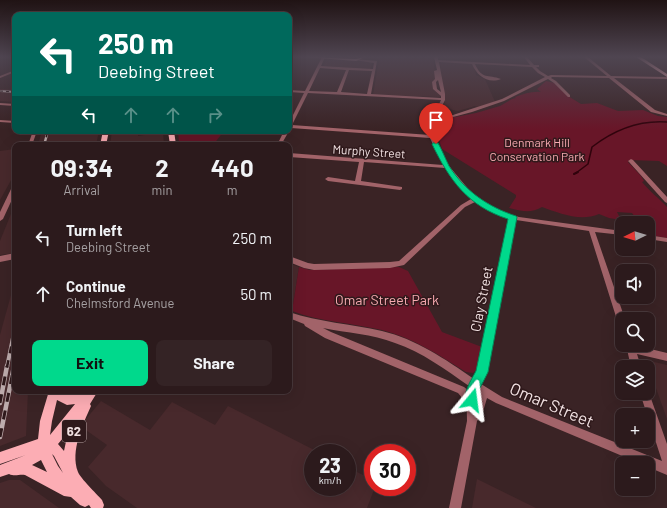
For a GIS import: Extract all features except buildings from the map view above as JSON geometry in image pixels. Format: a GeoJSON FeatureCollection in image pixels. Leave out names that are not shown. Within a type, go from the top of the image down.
{"type":"FeatureCollection","features":[{"type":"Feature","properties":{"kind":"main road","name":"62"},"geometry":{"type":"LineString","coordinates":[[53,394],[45,428],[45,446],[48,461],[54,472],[94,504]]}},
{"type":"Feature","properties":{"kind":"main road"},"geometry":{"type":"LineString","coordinates":[[60,394],[62,398],[71,400],[86,394]]}},
{"type":"Feature","properties":{"kind":"main road","name":"62"},"geometry":{"type":"LineString","coordinates":[[45,446],[89,394]]}},
{"type":"Feature","properties":{"kind":"main road","name":"62"},"geometry":{"type":"LineString","coordinates":[[73,474],[70,462],[72,436],[79,417],[90,394]]}},
{"type":"Feature","properties":{"kind":"main road"},"geometry":{"type":"LineString","coordinates":[[0,458],[31,446],[45,446]]}},
{"type":"Feature","properties":{"kind":"main road","name":"62"},"geometry":{"type":"LineString","coordinates":[[45,446],[58,452],[94,504]]}},
{"type":"Feature","properties":{"kind":"main road"},"geometry":{"type":"LineString","coordinates":[[0,472],[4,473],[18,467],[45,446]]}},
{"type":"Feature","properties":{"kind":"main road"},"geometry":{"type":"LineString","coordinates":[[18,467],[31,470],[94,504]]}},
{"type":"Feature","properties":{"kind":"street"},"geometry":{"type":"LineString","coordinates":[[292,120],[312,81]]}},
{"type":"Feature","properties":{"kind":"street"},"geometry":{"type":"LineString","coordinates":[[338,94],[343,81]]}},
{"type":"Feature","properties":{"kind":"street"},"geometry":{"type":"LineString","coordinates":[[369,96],[372,81]]}},
{"type":"Feature","properties":{"kind":"street"},"geometry":{"type":"LineString","coordinates":[[436,81],[435,89],[443,99]]}},
{"type":"Feature","properties":{"kind":"street"},"geometry":{"type":"LineString","coordinates":[[441,81],[443,99],[432,124],[432,137],[447,167],[474,200],[497,212],[513,217],[615,232]]}},
{"type":"Feature","properties":{"kind":"street"},"geometry":{"type":"LineString","coordinates":[[436,114],[452,116],[470,112],[503,100],[538,81]]}},
{"type":"Feature","properties":{"kind":"street"},"geometry":{"type":"LineString","coordinates":[[551,81],[569,96]]}},
{"type":"Feature","properties":{"kind":"street"},"geometry":{"type":"LineString","coordinates":[[616,81],[653,111],[665,115]]}},
{"type":"Feature","properties":{"kind":"street"},"geometry":{"type":"LineString","coordinates":[[435,89],[439,90],[442,88]]}},
{"type":"Feature","properties":{"kind":"street"},"geometry":{"type":"LineString","coordinates":[[292,91],[417,99],[443,99]]}},
{"type":"Feature","properties":{"kind":"street"},"geometry":{"type":"LineString","coordinates":[[0,104],[12,105]]}},
{"type":"Feature","properties":{"kind":"street"},"geometry":{"type":"LineString","coordinates":[[0,121],[12,122]]}},
{"type":"Feature","properties":{"kind":"street"},"geometry":{"type":"LineString","coordinates":[[292,127],[432,137]]}},
{"type":"Feature","properties":{"kind":"street","name":"Murphy Street"},"geometry":{"type":"LineString","coordinates":[[292,155],[447,167]]}},
{"type":"Feature","properties":{"kind":"street"},"geometry":{"type":"LineString","coordinates":[[358,182],[362,161]]}},
{"type":"Feature","properties":{"kind":"street"},"geometry":{"type":"LineString","coordinates":[[631,161],[667,201]]}},
{"type":"Feature","properties":{"kind":"street"},"geometry":{"type":"LineString","coordinates":[[328,179],[400,188]]}},
{"type":"Feature","properties":{"kind":"street"},"geometry":{"type":"LineString","coordinates":[[0,220],[12,194]]}},
{"type":"Feature","properties":{"kind":"street"},"geometry":{"type":"LineString","coordinates":[[292,260],[314,267],[390,265],[401,263],[463,206],[474,200]]}},
{"type":"Feature","properties":{"kind":"street","name":"Clay Street"},"geometry":{"type":"LineString","coordinates":[[454,508],[472,415],[478,411],[478,387],[513,217]]}},
{"type":"Feature","properties":{"kind":"street"},"geometry":{"type":"LineString","coordinates":[[591,228],[618,312]]}},
{"type":"Feature","properties":{"kind":"street"},"geometry":{"type":"LineString","coordinates":[[655,239],[667,240]]}},
{"type":"Feature","properties":{"kind":"street"},"geometry":{"type":"LineString","coordinates":[[0,259],[12,257]]}},
{"type":"Feature","properties":{"kind":"street","name":"Omar Street"},"geometry":{"type":"LineString","coordinates":[[292,316],[314,323],[372,333],[402,342],[436,358],[478,387],[502,401],[667,469]]}},
{"type":"Feature","properties":{"kind":"street","name":"Omar Street"},"geometry":{"type":"LineString","coordinates":[[292,317],[328,335],[461,390],[469,398],[472,415]]}},
{"type":"Feature","properties":{"kind":"street"},"geometry":{"type":"LineString","coordinates":[[648,352],[667,357]]}},
{"type":"Feature","properties":{"kind":"street"},"geometry":{"type":"LineString","coordinates":[[647,400],[667,460]]}},
{"type":"Feature","properties":{"kind":"shaded area"},"geometry":{"type":"Polygon","coordinates":[[[375,81],[433,81],[441,97],[373,95],[375,81]]]}},
{"type":"Feature","properties":{"kind":"shaded area"},"geometry":{"type":"Polygon","coordinates":[[[442,81],[486,81],[495,102],[458,111],[443,108],[445,100],[442,81]]]}},
{"type":"Feature","properties":{"kind":"shaded area"},"geometry":{"type":"Polygon","coordinates":[[[0,89],[12,90],[12,102],[0,101],[0,89]]]}},
{"type":"Feature","properties":{"kind":"shaded area"},"geometry":{"type":"Polygon","coordinates":[[[41,134],[98,134],[97,142],[39,142],[41,134]]]}},
{"type":"Feature","properties":{"kind":"shaded area"},"geometry":{"type":"Polygon","coordinates":[[[112,134],[138,134],[138,136],[163,134],[164,142],[110,142],[112,134]]]}},
{"type":"Feature","properties":{"kind":"shaded area"},"geometry":{"type":"Polygon","coordinates":[[[12,149],[12,178],[0,200],[0,151],[12,149]]]}},
{"type":"Feature","properties":{"kind":"shaded area"},"geometry":{"type":"Polygon","coordinates":[[[12,211],[12,253],[0,255],[0,241],[12,211]]]}},
{"type":"Feature","properties":{"kind":"shaded area"},"geometry":{"type":"Polygon","coordinates":[[[292,264],[299,267],[292,311],[292,264]]]}},
{"type":"Feature","properties":{"kind":"shaded area"},"geometry":{"type":"Polygon","coordinates":[[[12,291],[12,394],[28,394],[26,436],[0,446],[0,335],[12,291]]]}},
{"type":"Feature","properties":{"kind":"shaded area"},"geometry":{"type":"Polygon","coordinates":[[[655,362],[667,365],[667,419],[655,385],[655,362]]]}},
{"type":"Feature","properties":{"kind":"shaded area"},"geometry":{"type":"Polygon","coordinates":[[[101,401],[150,430],[172,402],[215,425],[228,406],[304,445],[304,496],[356,496],[356,472],[364,476],[364,496],[372,496],[367,508],[137,508],[106,486],[88,467],[107,445],[83,428],[86,419],[101,401]]]}},
{"type":"Feature","properties":{"kind":"shaded area"},"geometry":{"type":"Polygon","coordinates":[[[477,479],[536,508],[472,508],[477,479]]]}},
{"type":"Feature","properties":{"kind":"shaded area"},"geometry":{"type":"Polygon","coordinates":[[[9,480],[20,480],[59,508],[0,508],[0,483],[9,480]]]}},
{"type":"Feature","properties":{"kind":"green space","name":"Denmark Hill Conservation Park"},"geometry":{"type":"Polygon","coordinates":[[[546,81],[555,83],[568,96],[581,104],[597,103],[618,111],[643,110],[658,116],[667,117],[667,166],[659,161],[629,160],[628,162],[641,176],[644,181],[642,182],[645,186],[667,207],[667,238],[655,236],[655,216],[634,216],[632,213],[617,212],[619,216],[615,216],[615,219],[599,214],[577,217],[555,212],[542,207],[534,211],[522,211],[509,208],[516,195],[442,149],[437,129],[439,117],[455,117],[476,113],[500,106],[516,98],[515,97],[531,92],[541,92],[537,89],[546,81]]]}},
{"type":"Feature","properties":{"kind":"green space"},"geometry":{"type":"Polygon","coordinates":[[[178,134],[222,134],[215,142],[179,142],[178,134]]]}},
{"type":"Feature","properties":{"kind":"green space","name":"Omar Street Park"},"geometry":{"type":"Polygon","coordinates":[[[299,267],[310,270],[399,267],[408,271],[442,332],[482,347],[477,369],[473,373],[466,372],[426,348],[393,333],[314,318],[292,311],[299,267]]]}},
{"type":"Feature","properties":{"kind":"waterway"},"geometry":{"type":"LineString","coordinates":[[576,173],[588,164],[592,147],[600,141],[627,127],[647,123],[667,122]]}},
{"type":"Feature","properties":{"kind":"railway"},"geometry":{"type":"LineString","coordinates":[[0,91],[12,92]]}},
{"type":"Feature","properties":{"kind":"railway"},"geometry":{"type":"LineString","coordinates":[[45,142],[47,134]]}},
{"type":"Feature","properties":{"kind":"railway"},"geometry":{"type":"LineString","coordinates":[[7,367],[12,343]]}},
{"type":"Feature","properties":{"kind":"railway"},"geometry":{"type":"LineString","coordinates":[[0,403],[7,366]]}},
{"type":"Feature","properties":{"kind":"railway"},"geometry":{"type":"LineString","coordinates":[[0,437],[12,376]]}},
{"type":"Feature","properties":{"kind":"route"},"geometry":{"type":"LineString","coordinates":[[436,144],[447,167],[474,200],[497,212],[513,217],[482,372],[475,386],[474,385],[472,400]]}}]}
